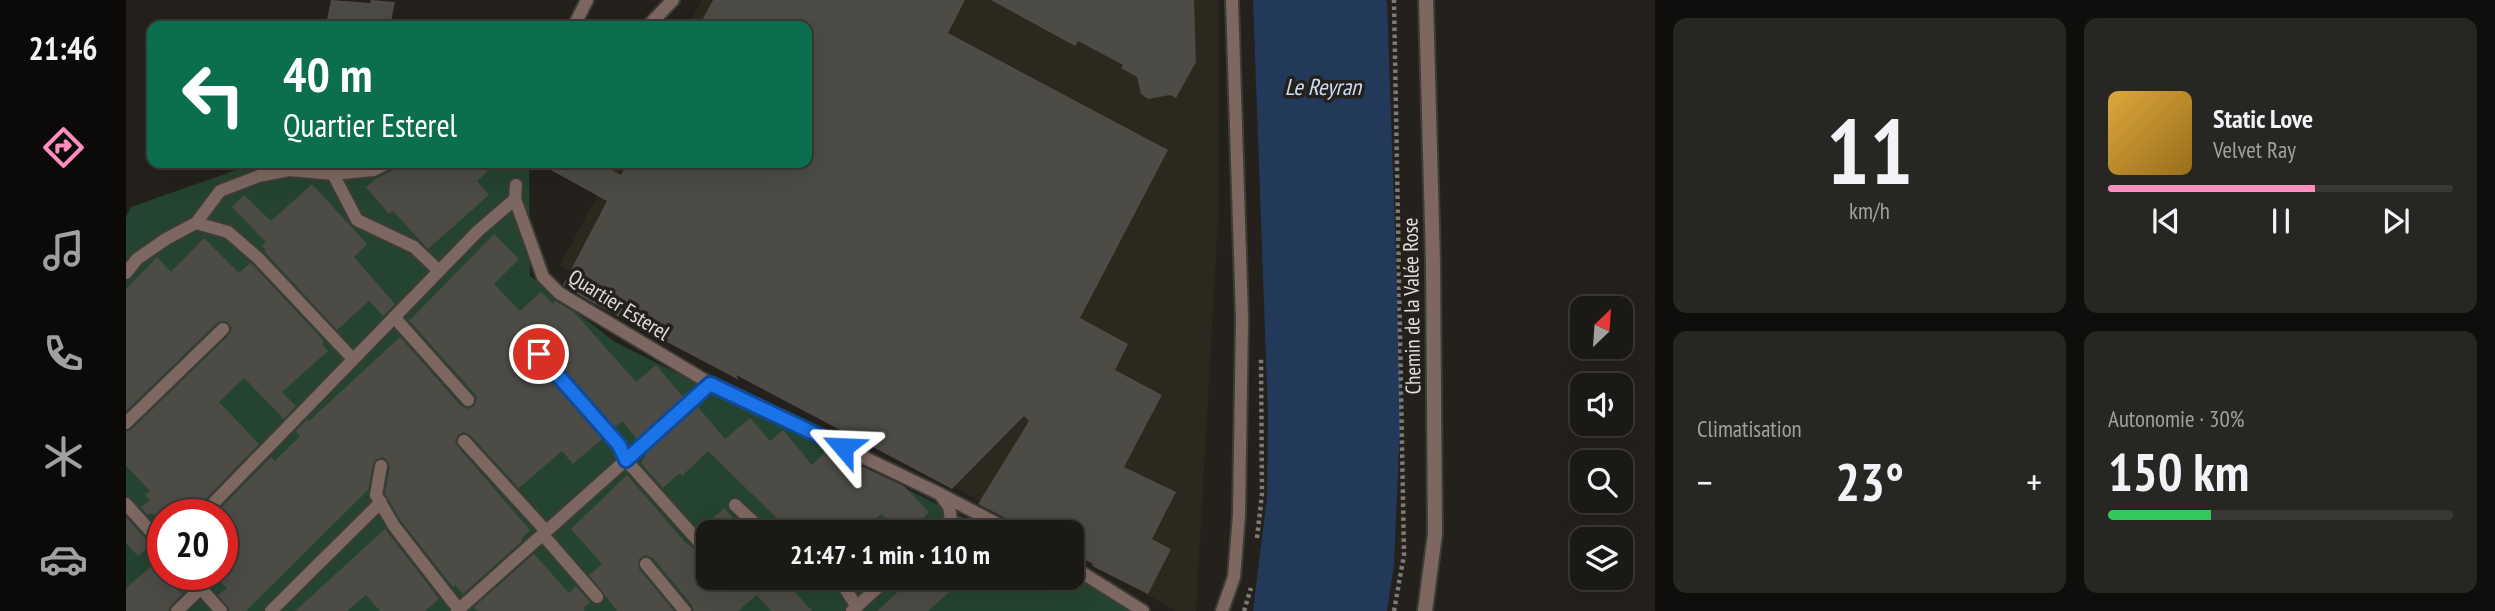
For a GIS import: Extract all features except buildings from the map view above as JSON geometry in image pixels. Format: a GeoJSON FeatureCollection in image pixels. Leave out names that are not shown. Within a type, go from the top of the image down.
{"type":"FeatureCollection","features":[{"type":"Feature","properties":{"kind":"street","name":"Chemin de la Valée Rose"},"geometry":{"type":"LineString","coordinates":[[1425,611],[1435,534],[1433,263],[1426,0]]}},
{"type":"Feature","properties":{"kind":"lane"},"geometry":{"type":"LineString","coordinates":[[576,21],[587,0]]}},
{"type":"Feature","properties":{"kind":"lane"},"geometry":{"type":"LineString","coordinates":[[653,21],[673,0]]}},
{"type":"Feature","properties":{"kind":"lane"},"geometry":{"type":"LineString","coordinates":[[1222,611],[1234,577],[1239,515],[1242,318],[1232,0]]}},
{"type":"Feature","properties":{"kind":"lane"},"geometry":{"type":"LineString","coordinates":[[126,273],[137,259],[196,223],[220,191],[259,176],[289,170],[333,174],[378,168]]}},
{"type":"Feature","properties":{"kind":"lane"},"geometry":{"type":"LineString","coordinates":[[333,174],[357,220],[414,247],[439,271]]}},
{"type":"Feature","properties":{"kind":"lane","name":"Quartier Esterel"},"geometry":{"type":"LineString","coordinates":[[516,185],[515,199],[543,277],[559,293],[710,384],[990,520]]}},
{"type":"Feature","properties":{"kind":"lane"},"geometry":{"type":"LineString","coordinates":[[218,499],[478,231],[515,199]]}},
{"type":"Feature","properties":{"kind":"lane"},"geometry":{"type":"LineString","coordinates":[[196,223],[228,232],[258,258],[353,359]]}},
{"type":"Feature","properties":{"kind":"lane"},"geometry":{"type":"LineString","coordinates":[[394,317],[468,400]]}},
{"type":"Feature","properties":{"kind":"lane"},"geometry":{"type":"LineString","coordinates":[[126,424],[223,329]]}},
{"type":"Feature","properties":{"kind":"lane"},"geometry":{"type":"LineString","coordinates":[[539,354],[619,445],[626,460],[696,539]]}},
{"type":"Feature","properties":{"kind":"lane"},"geometry":{"type":"LineString","coordinates":[[381,466],[376,495],[394,526],[458,610],[710,384]]}},
{"type":"Feature","properties":{"kind":"lane"},"geometry":{"type":"LineString","coordinates":[[464,441],[597,597]]}},
{"type":"Feature","properties":{"kind":"lane"},"geometry":{"type":"LineString","coordinates":[[940,494],[949,507],[950,520]]}},
{"type":"Feature","properties":{"kind":"lane"},"geometry":{"type":"LineString","coordinates":[[271,611],[381,502]]}},
{"type":"Feature","properties":{"kind":"lane"},"geometry":{"type":"LineString","coordinates":[[126,504],[147,527]]}},
{"type":"Feature","properties":{"kind":"lane"},"geometry":{"type":"LineString","coordinates":[[736,505],[752,520]]}},
{"type":"Feature","properties":{"kind":"lane"},"geometry":{"type":"LineString","coordinates":[[646,564],[685,611]]}},
{"type":"Feature","properties":{"kind":"lane"},"geometry":{"type":"LineString","coordinates":[[1084,574],[1143,611]]}},
{"type":"Feature","properties":{"kind":"lane"},"geometry":{"type":"LineString","coordinates":[[177,611],[199,590]]}},
{"type":"Feature","properties":{"kind":"lane"},"geometry":{"type":"LineString","coordinates":[[203,590],[221,611]]}},
{"type":"Feature","properties":{"kind":"lane"},"geometry":{"type":"LineString","coordinates":[[845,590],[855,609],[875,590]]}},
{"type":"Feature","properties":{"kind":"path"},"geometry":{"type":"LineString","coordinates":[[1394,0],[1404,555],[1394,611]]}},
{"type":"Feature","properties":{"kind":"shaded area"},"geometry":{"type":"Polygon","coordinates":[[[702,0],[1218,0],[1218,220],[1196,611],[1176,611],[1084,559],[1084,520],[1014,520],[560,265],[612,168],[812,168],[812,21],[691,21],[702,0]]]}},
{"type":"Feature","properties":{"kind":"green space"},"geometry":{"type":"Polygon","coordinates":[[[242,168],[529,168],[530,276],[615,342],[968,520],[696,520],[696,590],[1084,590],[1084,578],[1128,611],[126,611],[126,217],[131,207],[242,168]]]}},
{"type":"Feature","properties":{"kind":"water","name":"Le Reyran"},"geometry":{"type":"Polygon","coordinates":[[[1253,0],[1387,0],[1401,405],[1394,565],[1387,611],[1253,611],[1267,497],[1268,413],[1253,0]]]}},
{"type":"Feature","properties":{"kind":"route"},"geometry":{"type":"LineString","coordinates":[[539,354],[619,445],[626,460],[710,384],[843,447]]}}]}
